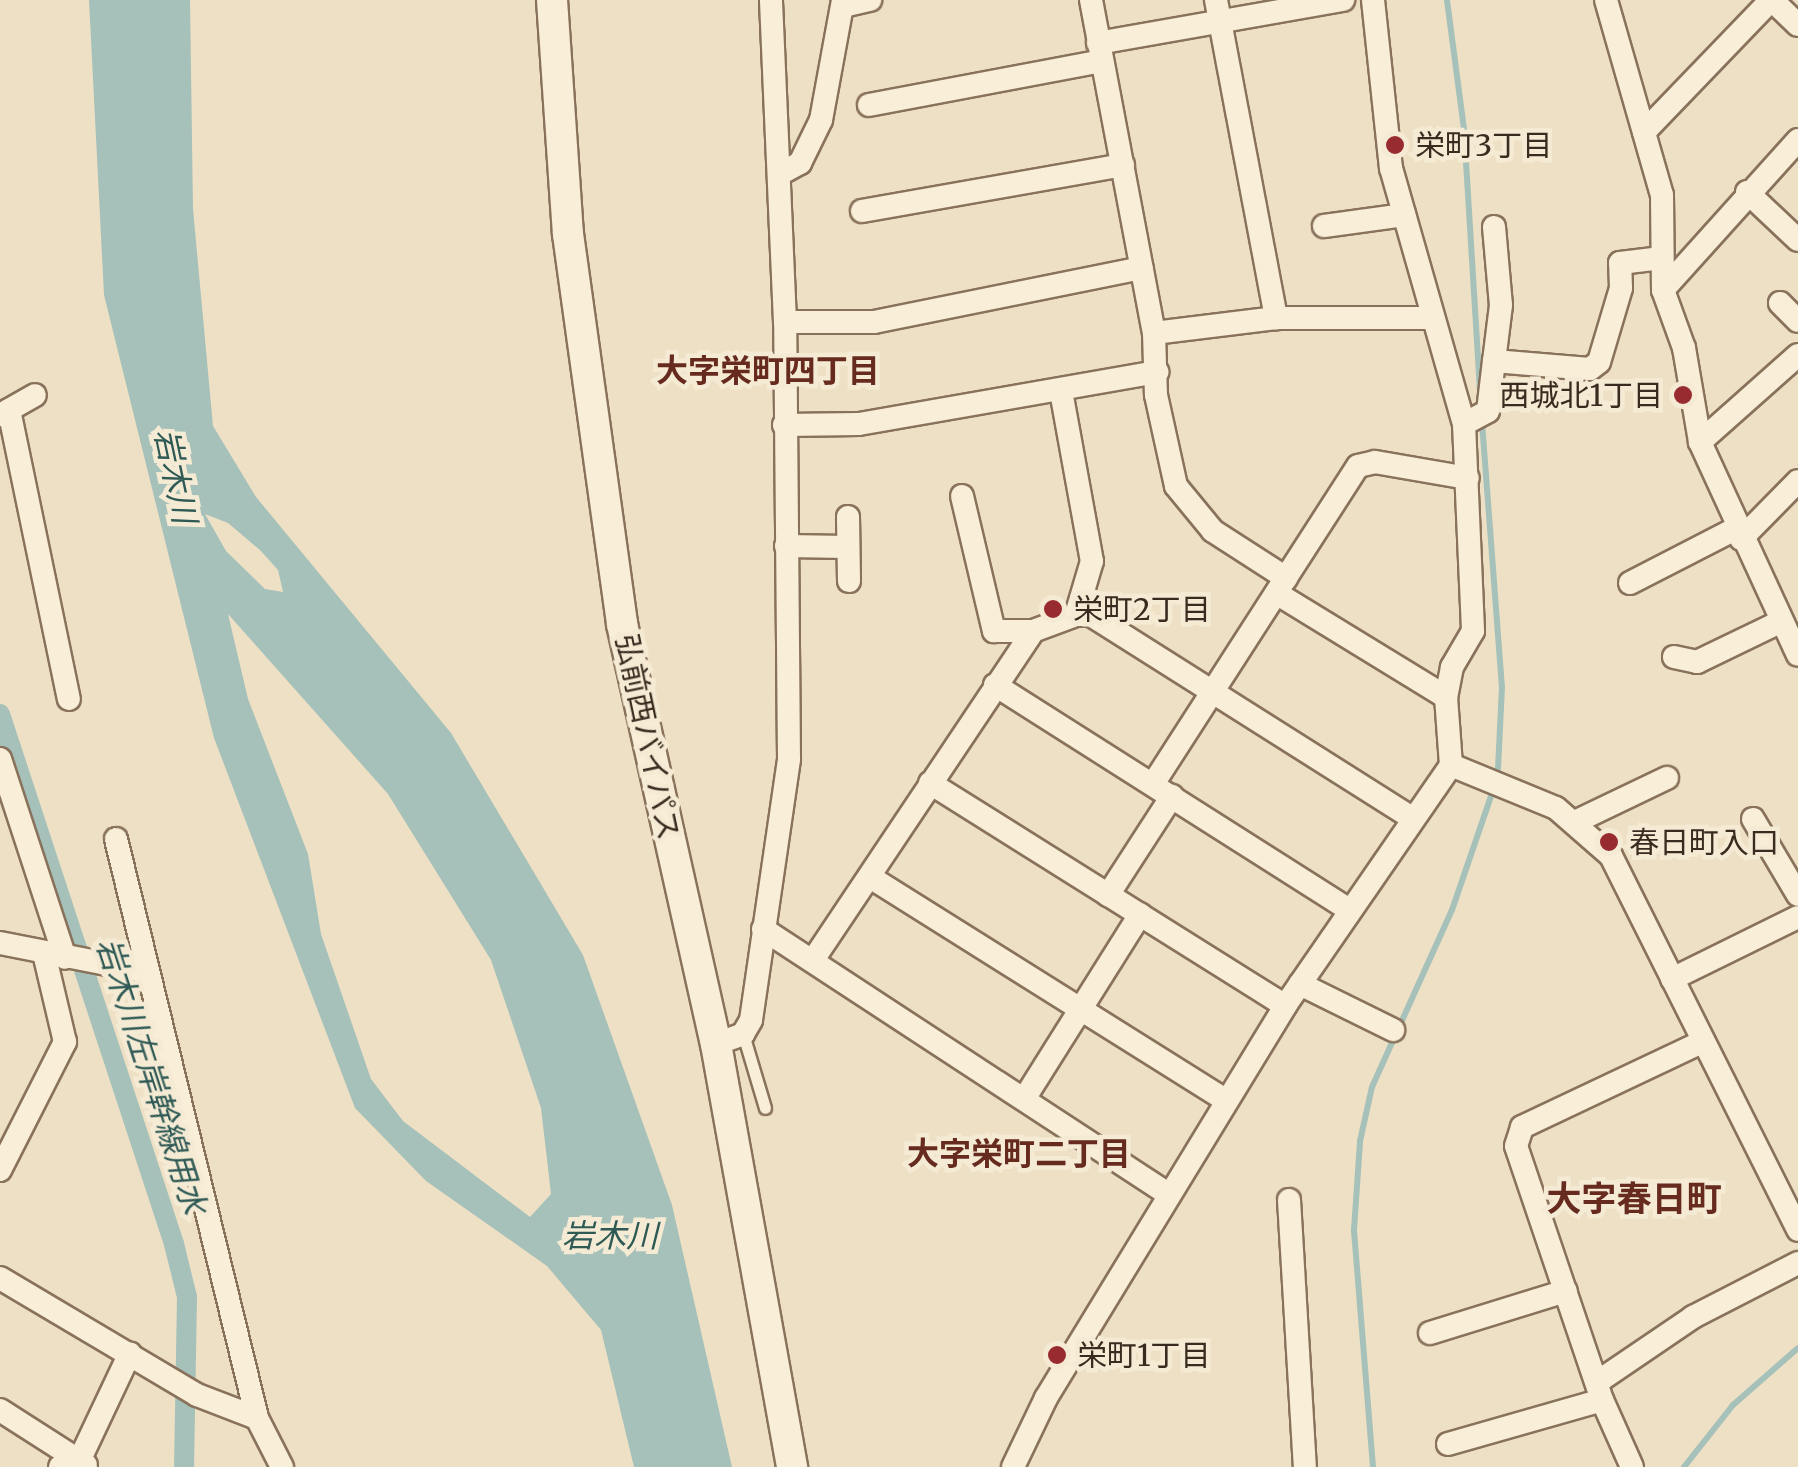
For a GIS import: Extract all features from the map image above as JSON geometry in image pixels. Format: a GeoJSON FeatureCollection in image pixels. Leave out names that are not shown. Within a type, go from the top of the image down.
{"type":"FeatureCollection","features":[{"type":"Feature","properties":{"kind":"street","name":"弘前西バイパス"},"geometry":{"type":"LineString","coordinates":[[552,0],[568,234],[622,624],[729,1039],[792,1467]]}},
{"type":"Feature","properties":{"kind":"street"},"geometry":{"type":"LineString","coordinates":[[729,1039],[751,1020],[789,759],[786,322],[771,0]]}},
{"type":"Feature","properties":{"kind":"street"},"geometry":{"type":"LineString","coordinates":[[780,174],[800,163],[820,120],[843,3],[870,0]]}},
{"type":"Feature","properties":{"kind":"street"},"geometry":{"type":"LineString","coordinates":[[1091,0],[1154,334],[1164,442],[1191,511],[1281,586],[1446,697]]}},
{"type":"Feature","properties":{"kind":"street"},"geometry":{"type":"LineString","coordinates":[[869,105],[1100,52],[1218,11],[1343,0]]}},
{"type":"Feature","properties":{"kind":"street"},"geometry":{"type":"LineString","coordinates":[[1372,0],[1391,168],[1432,318],[1476,418]]}},
{"type":"Feature","properties":{"kind":"street"},"geometry":{"type":"LineString","coordinates":[[1606,0],[1662,195],[1662,290],[1684,348],[1700,442],[1798,655]]}},
{"type":"Feature","properties":{"kind":"street"},"geometry":{"type":"LineString","coordinates":[[1644,132],[1772,0],[1798,25]]}},
{"type":"Feature","properties":{"kind":"street"},"geometry":{"type":"LineString","coordinates":[[1218,11],[1276,318]]}},
{"type":"Feature","properties":{"kind":"street"},"geometry":{"type":"LineString","coordinates":[[1662,290],[1798,140]]}},
{"type":"Feature","properties":{"kind":"street"},"geometry":{"type":"LineString","coordinates":[[862,211],[1122,165]]}},
{"type":"Feature","properties":{"kind":"street"},"geometry":{"type":"LineString","coordinates":[[1747,192],[1798,240]]}},
{"type":"Feature","properties":{"kind":"street"},"geometry":{"type":"LineString","coordinates":[[1324,226],[1404,214]]}},
{"type":"Feature","properties":{"kind":"street"},"geometry":{"type":"LineString","coordinates":[[1013,1467],[1046,1398],[1285,1006],[1348,908],[1451,766],[1446,697],[1452,667],[1473,631],[1468,478],[1476,418],[1494,361],[1501,305],[1494,227]]}},
{"type":"Feature","properties":{"kind":"street"},"geometry":{"type":"LineString","coordinates":[[1494,361],[1590,368],[1600,362],[1622,288],[1620,263],[1662,258]]}},
{"type":"Feature","properties":{"kind":"street"},"geometry":{"type":"LineString","coordinates":[[786,322],[874,322],[1142,268]]}},
{"type":"Feature","properties":{"kind":"street"},"geometry":{"type":"LineString","coordinates":[[1780,303],[1798,321]]}},
{"type":"Feature","properties":{"kind":"street"},"geometry":{"type":"LineString","coordinates":[[1154,334],[1276,318],[1432,318]]}},
{"type":"Feature","properties":{"kind":"street"},"geometry":{"type":"LineString","coordinates":[[1700,442],[1798,355]]}},
{"type":"Feature","properties":{"kind":"street"},"geometry":{"type":"LineString","coordinates":[[784,425],[859,424],[1158,372]]}},
{"type":"Feature","properties":{"kind":"street"},"geometry":{"type":"LineString","coordinates":[[1061,391],[1092,561],[1076,615]]}},
{"type":"Feature","properties":{"kind":"street"},"geometry":{"type":"LineString","coordinates":[[36,396],[4,413],[69,699]]}},
{"type":"Feature","properties":{"kind":"street"},"geometry":{"type":"LineString","coordinates":[[1108,895],[1212,692],[1358,466],[1375,462],[1468,478]]}},
{"type":"Feature","properties":{"kind":"street"},"geometry":{"type":"LineString","coordinates":[[1630,584],[1739,533],[1798,481]]}},
{"type":"Feature","properties":{"kind":"street"},"geometry":{"type":"LineString","coordinates":[[962,496],[994,631],[1033,631],[1076,615],[1091,615],[1412,818]]}},
{"type":"Feature","properties":{"kind":"street"},"geometry":{"type":"LineString","coordinates":[[848,517],[849,581]]}},
{"type":"Feature","properties":{"kind":"street"},"geometry":{"type":"LineString","coordinates":[[786,546],[848,548]]}},
{"type":"Feature","properties":{"kind":"street"},"geometry":{"type":"LineString","coordinates":[[1674,658],[1696,662],[1782,621]]}},
{"type":"Feature","properties":{"kind":"street"},"geometry":{"type":"LineString","coordinates":[[813,960],[1033,631]]}},
{"type":"Feature","properties":{"kind":"street"},"geometry":{"type":"LineString","coordinates":[[995,685],[1348,908]]}},
{"type":"Feature","properties":{"kind":"street"},"geometry":{"type":"LineString","coordinates":[[0,759],[68,958],[66,1042],[0,1170]]}},
{"type":"Feature","properties":{"kind":"street"},"geometry":{"type":"LineString","coordinates":[[1451,766],[1575,822],[1611,856],[1700,1043],[1789,1188],[1798,1230]]}},
{"type":"Feature","properties":{"kind":"street"},"geometry":{"type":"LineString","coordinates":[[1575,822],[1667,778]]}},
{"type":"Feature","properties":{"kind":"street"},"geometry":{"type":"LineString","coordinates":[[930,783],[1285,1006]]}},
{"type":"Feature","properties":{"kind":"street"},"geometry":{"type":"LineString","coordinates":[[1753,818],[1798,895]]}},
{"type":"Feature","properties":{"kind":"street"},"geometry":{"type":"LineString","coordinates":[[116,839],[143,972],[256,1418],[282,1467]]}},
{"type":"Feature","properties":{"kind":"street"},"geometry":{"type":"LineString","coordinates":[[870,876],[1227,1100]]}},
{"type":"Feature","properties":{"kind":"street"},"geometry":{"type":"LineString","coordinates":[[1024,1099],[1140,915]]}},
{"type":"Feature","properties":{"kind":"street"},"geometry":{"type":"LineString","coordinates":[[1672,979],[1798,917]]}},
{"type":"Feature","properties":{"kind":"street"},"geometry":{"type":"LineString","coordinates":[[762,928],[1168,1196]]}},
{"type":"Feature","properties":{"kind":"street"},"geometry":{"type":"LineString","coordinates":[[0,944],[143,972]]}},
{"type":"Feature","properties":{"kind":"street"},"geometry":{"type":"LineString","coordinates":[[1300,984],[1393,1030]]}},
{"type":"Feature","properties":{"kind":"street"},"geometry":{"type":"LineString","coordinates":[[1632,1467],[1520,1170],[1516,1146],[1522,1127],[1700,1043]]}},
{"type":"Feature","properties":{"kind":"street"},"geometry":{"type":"LineString","coordinates":[[1289,1200],[1305,1467]]}},
{"type":"Feature","properties":{"kind":"street"},"geometry":{"type":"LineString","coordinates":[[1448,1444],[1601,1390],[1693,1317],[1798,1262]]}},
{"type":"Feature","properties":{"kind":"street"},"geometry":{"type":"LineString","coordinates":[[0,1278],[188,1389],[256,1418]]}},
{"type":"Feature","properties":{"kind":"street"},"geometry":{"type":"LineString","coordinates":[[1430,1332],[1566,1290]]}},
{"type":"Feature","properties":{"kind":"street"},"geometry":{"type":"LineString","coordinates":[[0,1410],[76,1465],[130,1354]]}},
{"type":"Feature","properties":{"kind":"lane"},"geometry":{"type":"LineString","coordinates":[[729,1039],[764,1108]]}},
{"type":"Feature","properties":{"kind":"water","name":"岩木川"},"geometry":{"type":"Polygon","coordinates":[[[89,0],[190,0],[193,209],[213,426],[256,497],[451,733],[583,955],[672,1205],[732,1467],[634,1467],[601,1330],[547,1266],[426,1181],[355,1108],[214,738],[104,295],[89,0]],[[205,514],[226,551],[265,589],[283,592],[278,570],[260,550],[228,523],[205,514]],[[228,614],[248,699],[308,854],[321,934],[371,1079],[403,1121],[530,1217],[551,1194],[541,1108],[491,960],[388,794],[228,614]]]}},
{"type":"Feature","properties":{"kind":"waterway"},"geometry":{"type":"LineString","coordinates":[[1447,0],[1464,129],[1480,389]]}},
{"type":"Feature","properties":{"kind":"waterway"},"geometry":{"type":"LineString","coordinates":[[1482,422],[1502,687],[1498,769]]}},
{"type":"Feature","properties":{"kind":"waterway","name":"岩木川左岸幹線用水"},"geometry":{"type":"LineString","coordinates":[[0,714],[174,1244],[187,1297],[184,1467]]}},
{"type":"Feature","properties":{"kind":"waterway"},"geometry":{"type":"LineString","coordinates":[[1373,1467],[1354,1230],[1360,1141],[1372,1087],[1452,910],[1492,793]]}},
{"type":"Feature","properties":{"kind":"waterway"},"geometry":{"type":"LineString","coordinates":[[1684,1467],[1733,1405],[1798,1348]]}},
{"type":"Feature","properties":{"kind":"place","name":"栄町3丁目"},"geometry":{"type":"Point","coordinates":[1395,145]}},
{"type":"Feature","properties":{"kind":"place","name":"西城北1丁目"},"geometry":{"type":"Point","coordinates":[1683,395]}},
{"type":"Feature","properties":{"kind":"place","name":"栄町2丁目"},"geometry":{"type":"Point","coordinates":[1053,609]}},
{"type":"Feature","properties":{"kind":"place","name":"春日町入口"},"geometry":{"type":"Point","coordinates":[1609,842]}},
{"type":"Feature","properties":{"kind":"place","name":"栄町1丁目"},"geometry":{"type":"Point","coordinates":[1057,1355]}},
{"type":"Feature","properties":{"kind":"district","name":"大字栄町四丁目"},"geometry":{"type":"Point","coordinates":[768,371]}},
{"type":"Feature","properties":{"kind":"district","name":"大字栄町二丁目"},"geometry":{"type":"Point","coordinates":[1019,1154]}},
{"type":"Feature","properties":{"kind":"district","name":"大字春日町"},"geometry":{"type":"Point","coordinates":[1634,1199]}}]}
